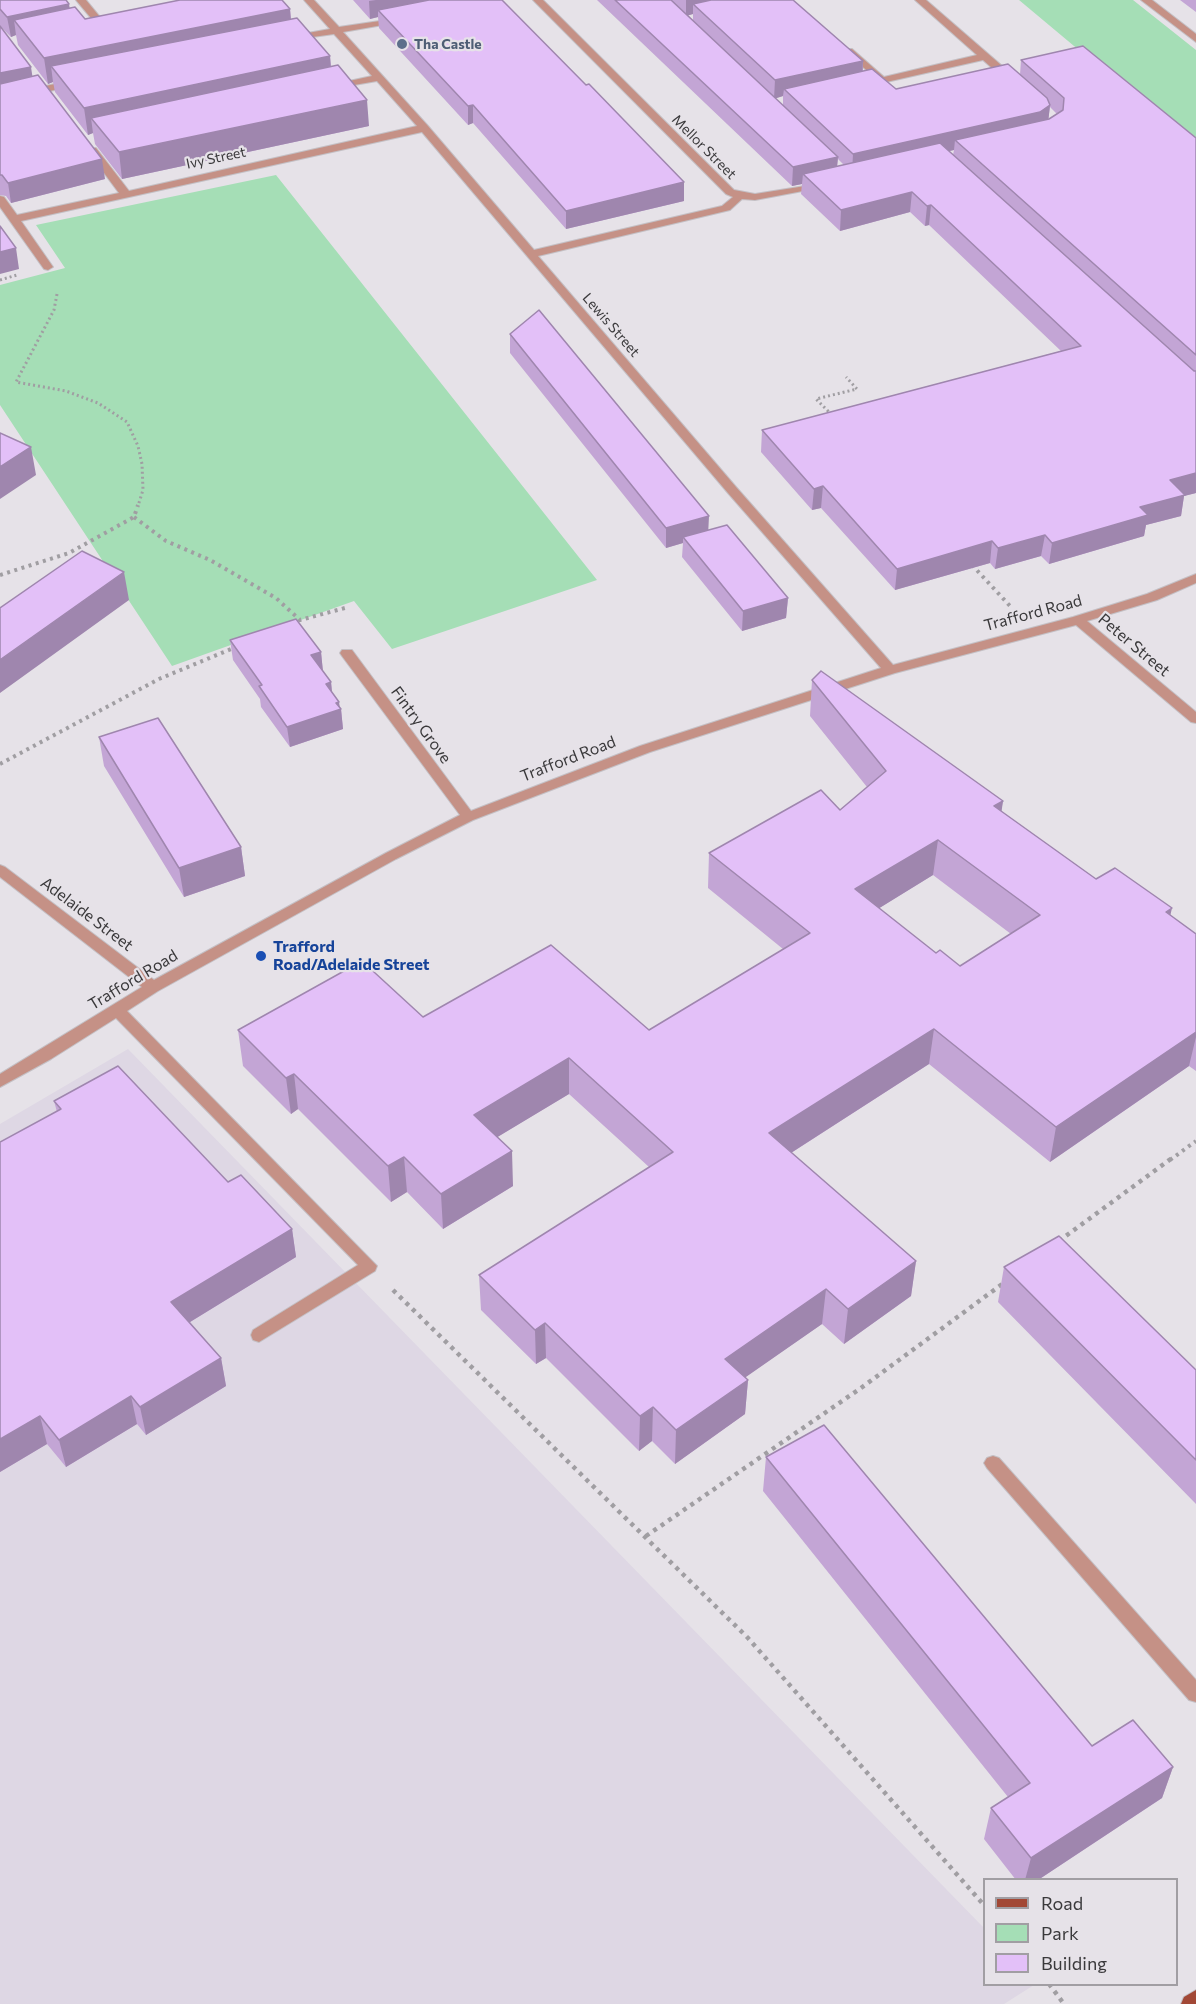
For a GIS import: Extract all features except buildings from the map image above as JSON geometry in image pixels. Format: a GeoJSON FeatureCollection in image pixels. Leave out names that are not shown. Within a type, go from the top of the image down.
{"type":"FeatureCollection","features":[{"type":"Feature","properties":{"kind":"main road"},"geometry":{"type":"LineString","coordinates":[[1191,2004],[1196,2000]]}},
{"type":"Feature","properties":{"kind":"street"},"geometry":{"type":"LineString","coordinates":[[81,0],[99,22]]}},
{"type":"Feature","properties":{"kind":"street","name":"Lewis Street"},"geometry":{"type":"LineString","coordinates":[[309,0],[424,128],[890,670]]}},
{"type":"Feature","properties":{"kind":"street","name":"Mellor Street"},"geometry":{"type":"LineString","coordinates":[[538,0],[722,185],[740,196],[771,196],[826,183]]}},
{"type":"Feature","properties":{"kind":"street"},"geometry":{"type":"LineString","coordinates":[[920,0],[1017,84]]}},
{"type":"Feature","properties":{"kind":"street"},"geometry":{"type":"LineString","coordinates":[[1146,0],[1196,39]]}},
{"type":"Feature","properties":{"kind":"street"},"geometry":{"type":"LineString","coordinates":[[287,39],[406,18]]}},
{"type":"Feature","properties":{"kind":"street"},"geometry":{"type":"LineString","coordinates":[[88,24],[110,20]]}},
{"type":"Feature","properties":{"kind":"street"},"geometry":{"type":"LineString","coordinates":[[841,44],[882,80]]}},
{"type":"Feature","properties":{"kind":"street"},"geometry":{"type":"LineString","coordinates":[[871,82],[985,56]]}},
{"type":"Feature","properties":{"kind":"street"},"geometry":{"type":"LineString","coordinates":[[319,90],[378,78]]}},
{"type":"Feature","properties":{"kind":"street"},"geometry":{"type":"LineString","coordinates":[[37,80],[47,94]]}},
{"type":"Feature","properties":{"kind":"street"},"geometry":{"type":"LineString","coordinates":[[0,99],[47,94],[79,82]]}},
{"type":"Feature","properties":{"kind":"street","name":"Ivy Street"},"geometry":{"type":"LineString","coordinates":[[15,219],[424,128]]}},
{"type":"Feature","properties":{"kind":"street"},"geometry":{"type":"LineString","coordinates":[[97,138],[85,141],[124,194]]}},
{"type":"Feature","properties":{"kind":"street"},"geometry":{"type":"LineString","coordinates":[[531,254],[726,208],[740,196]]}},
{"type":"Feature","properties":{"kind":"street"},"geometry":{"type":"LineString","coordinates":[[0,199],[48,267]]}},
{"type":"Feature","properties":{"kind":"street","name":"Trafford Road"},"geometry":{"type":"LineString","coordinates":[[0,1081],[153,987],[468,817],[645,749],[890,670],[1078,620],[1152,597],[1196,578]]}},
{"type":"Feature","properties":{"kind":"street","name":"Peter Street"},"geometry":{"type":"LineString","coordinates":[[1078,620],[1196,719]]}},
{"type":"Feature","properties":{"kind":"street","name":"Fintry Grove"},"geometry":{"type":"LineString","coordinates":[[347,653],[468,817]]}},
{"type":"Feature","properties":{"kind":"street","name":"Adelaide Street"},"geometry":{"type":"LineString","coordinates":[[0,870],[153,987]]}},
{"type":"Feature","properties":{"kind":"street"},"geometry":{"type":"LineString","coordinates":[[117,1010],[369,1266],[259,1335]]}},
{"type":"Feature","properties":{"kind":"street"},"geometry":{"type":"LineString","coordinates":[[993,1463],[1196,1694]]}},
{"type":"Feature","properties":{"kind":"path"},"geometry":{"type":"LineString","coordinates":[[0,575],[69,553],[116,529],[134,517],[143,489],[142,464],[138,446],[127,422],[98,403],[66,391],[16,382],[54,310],[57,288],[48,267]]}},
{"type":"Feature","properties":{"kind":"path"},"geometry":{"type":"LineString","coordinates":[[832,416],[816,399],[857,389],[846,377]]}},
{"type":"Feature","properties":{"kind":"path"},"geometry":{"type":"LineString","coordinates":[[134,517],[166,541],[210,560],[267,593],[300,620]]}},
{"type":"Feature","properties":{"kind":"path"},"geometry":{"type":"LineString","coordinates":[[969,562],[1034,632]]}},
{"type":"Feature","properties":{"kind":"path"},"geometry":{"type":"LineString","coordinates":[[290,624],[345,608]]}},
{"type":"Feature","properties":{"kind":"path"},"geometry":{"type":"LineString","coordinates":[[0,764],[159,679],[246,642]]}},
{"type":"Feature","properties":{"kind":"path"},"geometry":{"type":"LineString","coordinates":[[1057,1243],[1196,1141]]}},
{"type":"Feature","properties":{"kind":"path"},"geometry":{"type":"LineString","coordinates":[[369,1266],[748,1638],[983,1904]]}},
{"type":"Feature","properties":{"kind":"path"},"geometry":{"type":"LineString","coordinates":[[646,1536],[861,1388],[1010,1277]]}},
{"type":"Feature","properties":{"kind":"path"},"geometry":{"type":"LineString","coordinates":[[1050,1986],[1064,2004]]}},
{"type":"Feature","properties":{"kind":"shaded area"},"geometry":{"type":"Polygon","coordinates":[[[128,1049],[983,1927],[983,1986],[1032,1986],[1004,2004],[0,2004],[0,1124],[128,1049]]]}},
{"type":"Feature","properties":{"kind":"green space"},"geometry":{"type":"Polygon","coordinates":[[[1019,0],[1133,0],[1196,50],[1196,148],[1019,0]]]}},
{"type":"Feature","properties":{"kind":"green space"},"geometry":{"type":"Polygon","coordinates":[[[276,175],[597,580],[392,649],[354,601],[172,666],[0,405],[0,285],[65,268],[36,225],[276,175]]]}},
{"type":"Feature","properties":{"kind":"place","name":"Tha Castle"},"geometry":{"type":"Point","coordinates":[402,44]}},
{"type":"Feature","properties":{"kind":"place","name":"Trafford Road/Adelaide Street"},"geometry":{"type":"Point","coordinates":[261,956]}}]}
